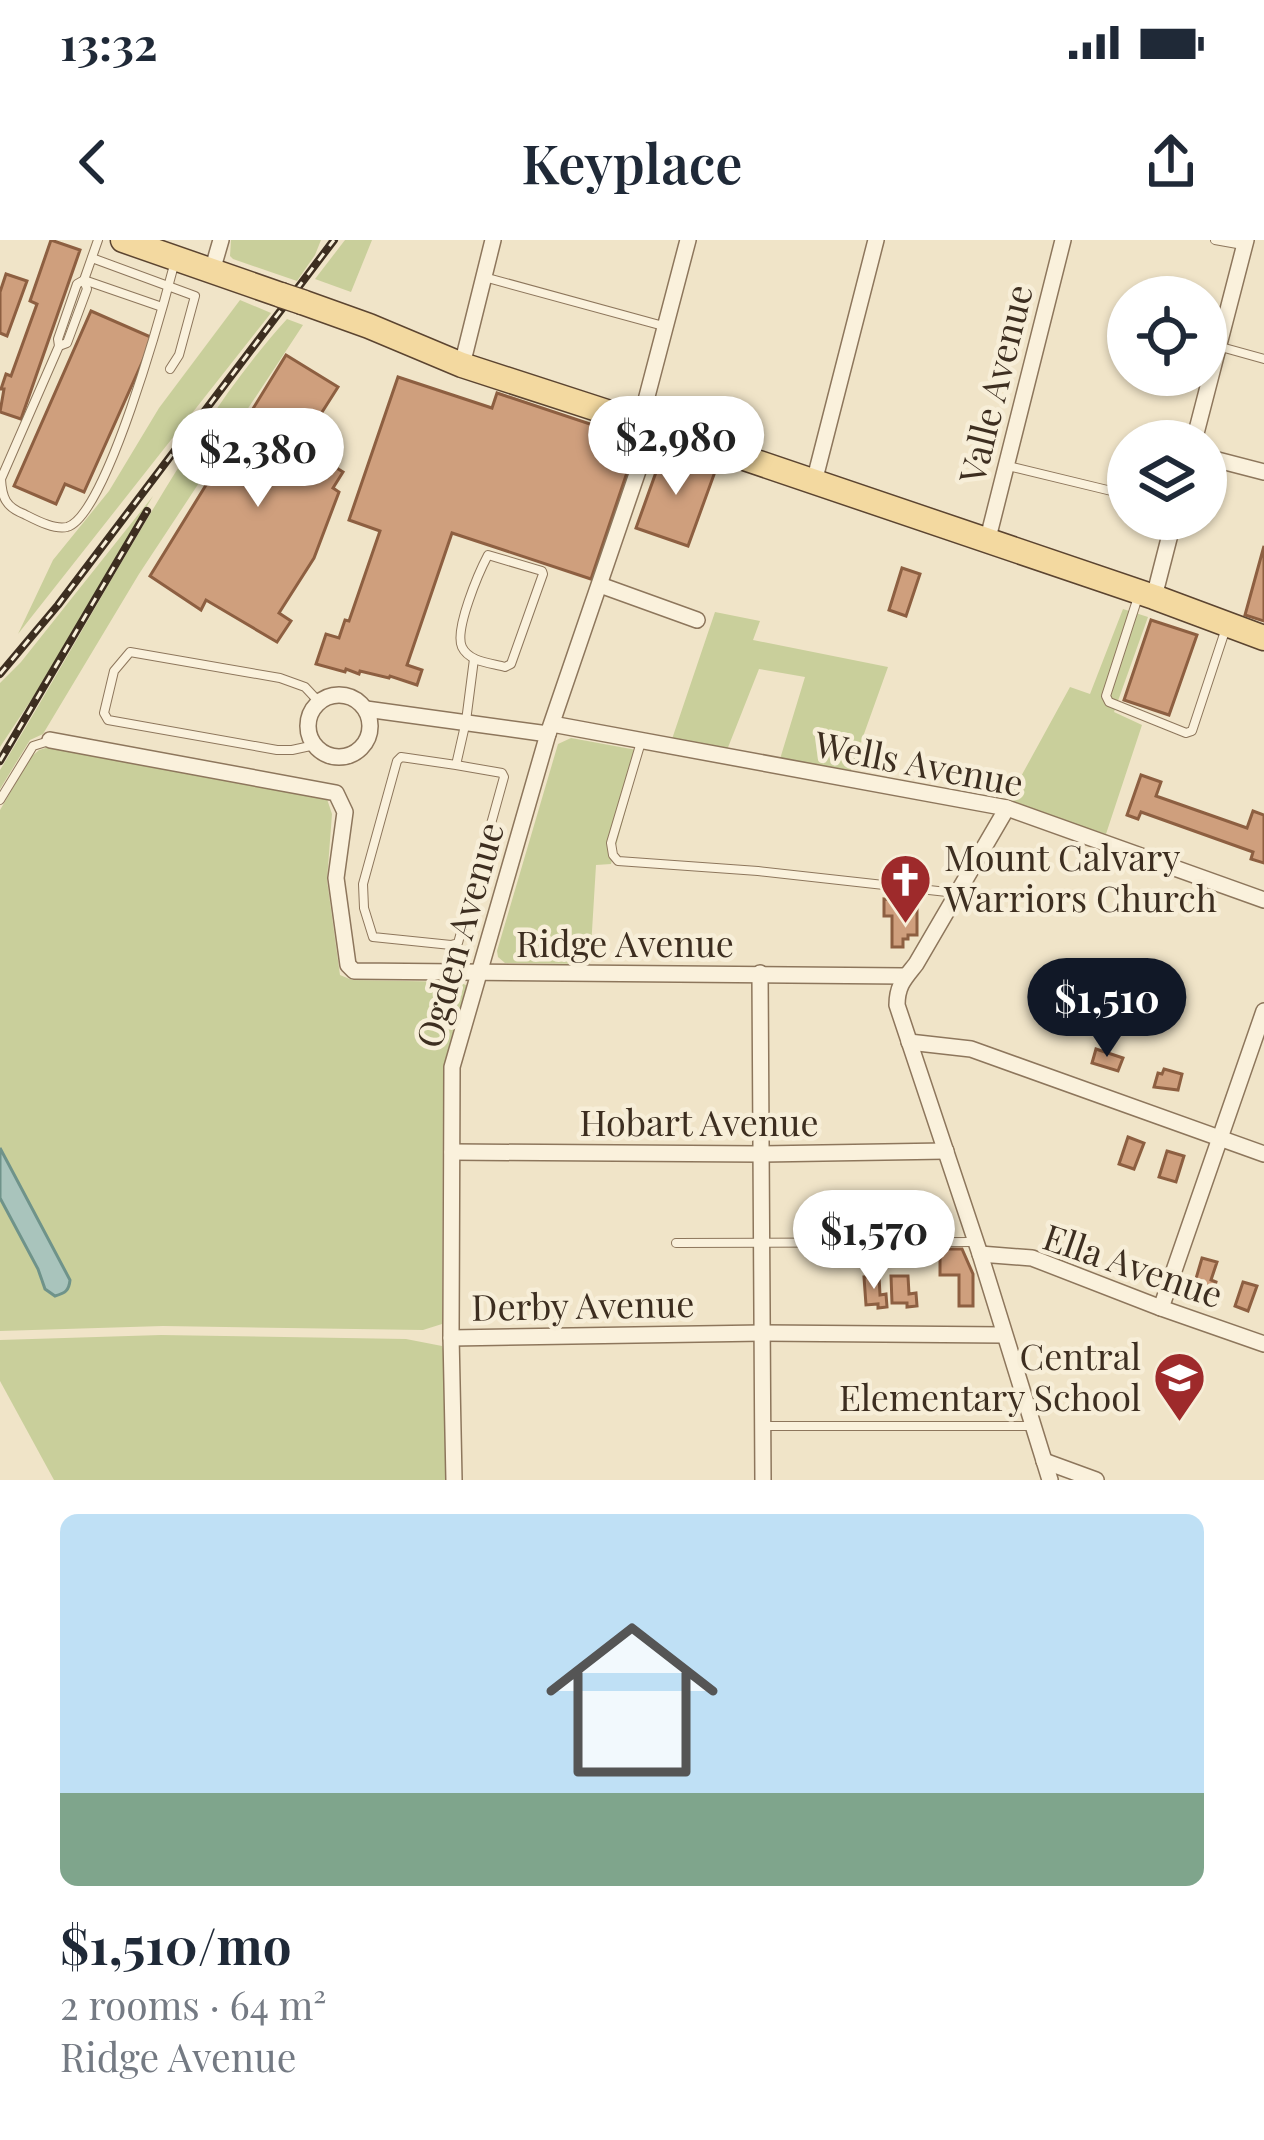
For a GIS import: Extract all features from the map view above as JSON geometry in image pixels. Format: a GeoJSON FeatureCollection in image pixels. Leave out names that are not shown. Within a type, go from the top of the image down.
{"type":"FeatureCollection","features":[{"type":"Feature","properties":{"kind":"main road"},"geometry":{"type":"LineString","coordinates":[[123,240],[369,326],[463,365],[1264,638]]}},
{"type":"Feature","properties":{"kind":"street"},"geometry":{"type":"LineString","coordinates":[[212,271],[221,240]]}},
{"type":"Feature","properties":{"kind":"street"},"geometry":{"type":"LineString","coordinates":[[463,365],[493,240]]}},
{"type":"Feature","properties":{"kind":"street","name":"Ogden Avenue"},"geometry":{"type":"LineString","coordinates":[[454,1480],[452,1067],[550,729],[600,585],[646,424],[688,240]]}},
{"type":"Feature","properties":{"kind":"street"},"geometry":{"type":"LineString","coordinates":[[814,482],[876,240]]}},
{"type":"Feature","properties":{"kind":"street","name":"Valle Avenue"},"geometry":{"type":"LineString","coordinates":[[988,542],[1063,240]]}},
{"type":"Feature","properties":{"kind":"street"},"geometry":{"type":"LineString","coordinates":[[1227,317],[1245,243]]}},
{"type":"Feature","properties":{"kind":"street"},"geometry":{"type":"LineString","coordinates":[[1227,462],[1264,472]]}},
{"type":"Feature","properties":{"kind":"street"},"geometry":{"type":"LineString","coordinates":[[1146,595],[1166,540]]}},
{"type":"Feature","properties":{"kind":"street"},"geometry":{"type":"LineString","coordinates":[[600,585],[697,620]]}},
{"type":"Feature","properties":{"kind":"street"},"geometry":{"type":"LineString","coordinates":[[349,696],[366,709],[371,728],[356,753],[336,758],[315,745],[308,721],[319,702],[349,696]]}},
{"type":"Feature","properties":{"kind":"street","name":"Wells Avenue"},"geometry":{"type":"LineString","coordinates":[[366,709],[642,741],[1007,808],[1264,900]]}},
{"type":"Feature","properties":{"kind":"street","name":"Ridge Avenue"},"geometry":{"type":"LineString","coordinates":[[50,740],[336,794],[345,812],[336,878],[347,965],[353,971],[904,976]]}},
{"type":"Feature","properties":{"kind":"street"},"geometry":{"type":"LineString","coordinates":[[1007,808],[916,964],[904,976],[897,1005],[1050,1480]]}},
{"type":"Feature","properties":{"kind":"street"},"geometry":{"type":"LineString","coordinates":[[760,973],[764,1480]]}},
{"type":"Feature","properties":{"kind":"street"},"geometry":{"type":"LineString","coordinates":[[1161,1308],[1263,1019]]}},
{"type":"Feature","properties":{"kind":"street"},"geometry":{"type":"LineString","coordinates":[[909,1042],[971,1049],[1264,1154]]}},
{"type":"Feature","properties":{"kind":"street","name":"Hobart Avenue"},"geometry":{"type":"LineString","coordinates":[[452,1152],[946,1150]]}},
{"type":"Feature","properties":{"kind":"street","name":"Ella Avenue"},"geometry":{"type":"LineString","coordinates":[[978,1248],[1031,1258],[1264,1344]]}},
{"type":"Feature","properties":{"kind":"street","name":"Derby Avenue"},"geometry":{"type":"LineString","coordinates":[[452,1338],[1004,1335]]}},
{"type":"Feature","properties":{"kind":"street"},"geometry":{"type":"LineString","coordinates":[[1044,1461],[1096,1480]]}},
{"type":"Feature","properties":{"kind":"lane"},"geometry":{"type":"LineString","coordinates":[[98,240],[84,280],[77,284],[59,346],[1,479],[4,501],[13,510],[50,525],[65,528],[74,524],[112,458],[168,287],[164,254]]}},
{"type":"Feature","properties":{"kind":"lane"},"geometry":{"type":"LineString","coordinates":[[1215,240],[1245,243]]}},
{"type":"Feature","properties":{"kind":"lane"},"geometry":{"type":"LineString","coordinates":[[143,278],[164,254]]}},
{"type":"Feature","properties":{"kind":"lane"},"geometry":{"type":"LineString","coordinates":[[92,259],[195,296],[170,369]]}},
{"type":"Feature","properties":{"kind":"lane"},"geometry":{"type":"LineString","coordinates":[[483,277],[667,327]]}},
{"type":"Feature","properties":{"kind":"lane"},"geometry":{"type":"LineString","coordinates":[[84,280],[162,307]]}},
{"type":"Feature","properties":{"kind":"lane"},"geometry":{"type":"LineString","coordinates":[[1227,348],[1264,359]]}},
{"type":"Feature","properties":{"kind":"lane"},"geometry":{"type":"LineString","coordinates":[[1006,465],[1107,490]]}},
{"type":"Feature","properties":{"kind":"lane"},"geometry":{"type":"LineString","coordinates":[[488,555],[542,571],[512,664],[505,667],[474,658],[462,646],[459,631],[488,555]]}},
{"type":"Feature","properties":{"kind":"lane"},"geometry":{"type":"LineString","coordinates":[[1146,595],[1106,696],[1108,702],[1186,733],[1192,731],[1227,624]]}},
{"type":"Feature","properties":{"kind":"lane"},"geometry":{"type":"LineString","coordinates":[[315,745],[277,750],[108,720],[104,713],[114,670],[130,652],[280,678],[305,687],[319,702]]}},
{"type":"Feature","properties":{"kind":"lane"},"geometry":{"type":"LineString","coordinates":[[456,765],[474,658]]}},
{"type":"Feature","properties":{"kind":"lane"},"geometry":{"type":"LineString","coordinates":[[0,800],[33,746],[50,740]]}},
{"type":"Feature","properties":{"kind":"lane"},"geometry":{"type":"LineString","coordinates":[[642,741],[611,843],[618,861],[958,893]]}},
{"type":"Feature","properties":{"kind":"lane"},"geometry":{"type":"LineString","coordinates":[[401,757],[456,765],[504,777],[458,943],[373,938],[364,908],[364,884],[397,761],[401,757]]}},
{"type":"Feature","properties":{"kind":"lane"},"geometry":{"type":"LineString","coordinates":[[676,1243],[978,1248]]}},
{"type":"Feature","properties":{"kind":"lane"},"geometry":{"type":"LineString","coordinates":[[763,1426],[1033,1426]]}},
{"type":"Feature","properties":{"kind":"green space"},"geometry":{"type":"Polygon","coordinates":[[[231,240],[321,240],[297,281],[233,259],[231,240]]]}},
{"type":"Feature","properties":{"kind":"green space"},"geometry":{"type":"Polygon","coordinates":[[[345,240],[372,240],[351,292],[315,279],[345,240]]]}},
{"type":"Feature","properties":{"kind":"green space"},"geometry":{"type":"Polygon","coordinates":[[[240,300],[271,313],[18,634],[53,560],[109,491],[159,408],[240,300]]]}},
{"type":"Feature","properties":{"kind":"green space"},"geometry":{"type":"Polygon","coordinates":[[[287,319],[303,325],[139,574],[43,734],[30,740],[0,789],[0,770],[173,476],[227,395],[287,319]]]}},
{"type":"Feature","properties":{"kind":"green space"},"geometry":{"type":"Polygon","coordinates":[[[153,496],[49,673],[0,747],[0,683],[153,496]]]}},
{"type":"Feature","properties":{"kind":"green space"},"geometry":{"type":"Polygon","coordinates":[[[1123,609],[1148,617],[1114,712],[1142,725],[1106,834],[1007,802],[1070,687],[1090,694],[1123,609]]]}},
{"type":"Feature","properties":{"kind":"green space"},"geometry":{"type":"Polygon","coordinates":[[[715,612],[760,621],[753,640],[888,667],[850,773],[780,759],[805,677],[759,669],[727,750],[672,739],[715,612]]]}},
{"type":"Feature","properties":{"kind":"green space"},"geometry":{"type":"Polygon","coordinates":[[[571,738],[642,751],[611,864],[596,865],[590,964],[505,963],[497,951],[558,744],[571,738]]]}},
{"type":"Feature","properties":{"kind":"green space"},"geometry":{"type":"Polygon","coordinates":[[[49,747],[327,799],[332,814],[327,880],[340,975],[352,980],[466,985],[443,1082],[442,1324],[423,1330],[163,1326],[0,1331],[0,1198],[50,1294],[64,1294],[69,1280],[0,1148],[0,810],[31,757],[49,747]]]}},
{"type":"Feature","properties":{"kind":"green space"},"geometry":{"type":"Polygon","coordinates":[[[161,1335],[406,1339],[442,1346],[446,1358],[445,1480],[54,1480],[0,1381],[0,1340],[161,1335]]]}},
{"type":"Feature","properties":{"kind":"water"},"geometry":{"type":"Polygon","coordinates":[[[0,1148],[70,1280],[61,1294],[55,1296],[45,1289],[0,1198],[0,1148]]]}},
{"type":"Feature","properties":{"kind":"building"},"geometry":{"type":"Polygon","coordinates":[[[51,240],[80,250],[21,419],[0,412],[1,389],[6,374],[11,376],[37,304],[30,301],[51,240]]]}},
{"type":"Feature","properties":{"kind":"building"},"geometry":{"type":"Polygon","coordinates":[[[6,274],[27,281],[7,336],[0,333],[0,292],[6,274]]]}},
{"type":"Feature","properties":{"kind":"building"},"geometry":{"type":"Polygon","coordinates":[[[91,311],[153,338],[84,492],[65,484],[56,504],[14,486],[91,311]]]}},
{"type":"Feature","properties":{"kind":"building"},"geometry":{"type":"Polygon","coordinates":[[[286,355],[338,387],[296,453],[330,474],[335,467],[343,472],[333,488],[339,492],[314,558],[279,613],[291,621],[277,642],[206,600],[201,610],[150,576],[286,355]]]}},
{"type":"Feature","properties":{"kind":"building"},"geometry":{"type":"Polygon","coordinates":[[[398,377],[492,408],[497,393],[638,440],[591,579],[452,533],[407,665],[422,670],[417,685],[316,664],[326,634],[339,638],[345,620],[349,621],[380,531],[349,520],[398,377]]]}},
{"type":"Feature","properties":{"kind":"building"},"geometry":{"type":"Polygon","coordinates":[[[664,450],[716,469],[688,546],[636,528],[664,450]]]}},
{"type":"Feature","properties":{"kind":"building"},"geometry":{"type":"Polygon","coordinates":[[[1264,546],[1264,621],[1245,615],[1264,546]]]}},
{"type":"Feature","properties":{"kind":"building"},"geometry":{"type":"Polygon","coordinates":[[[902,568],[920,574],[906,616],[889,610],[902,568]]]}},
{"type":"Feature","properties":{"kind":"building"},"geometry":{"type":"Polygon","coordinates":[[[1151,620],[1197,635],[1169,715],[1124,700],[1151,620]]]}},
{"type":"Feature","properties":{"kind":"building"},"geometry":{"type":"Polygon","coordinates":[[[1141,775],[1161,782],[1156,796],[1247,828],[1253,811],[1264,815],[1264,863],[1251,859],[1253,852],[1141,812],[1138,819],[1127,815],[1141,775]]]}},
{"type":"Feature","properties":{"kind":"building","name":"Mount Calvary Warriors Church"},"geometry":{"type":"Polygon","coordinates":[[[884,899],[917,902],[917,935],[903,939],[903,947],[892,947],[892,916],[884,916],[884,899]]]}},
{"type":"Feature","properties":{"kind":"building"},"geometry":{"type":"Polygon","coordinates":[[[1096,1049],[1123,1058],[1118,1071],[1092,1063],[1096,1049]]]}},
{"type":"Feature","properties":{"kind":"building"},"geometry":{"type":"Polygon","coordinates":[[[1164,1069],[1182,1074],[1178,1090],[1154,1087],[1164,1069]]]}},
{"type":"Feature","properties":{"kind":"building"},"geometry":{"type":"Polygon","coordinates":[[[1128,1137],[1144,1143],[1134,1169],[1119,1164],[1128,1137]]]}},
{"type":"Feature","properties":{"kind":"building"},"geometry":{"type":"Polygon","coordinates":[[[1167,1151],[1184,1156],[1176,1182],[1159,1177],[1167,1151]]]}},
{"type":"Feature","properties":{"kind":"building"},"geometry":{"type":"Polygon","coordinates":[[[940,1249],[962,1249],[973,1274],[973,1306],[959,1306],[959,1275],[940,1275],[940,1249]]]}},
{"type":"Feature","properties":{"kind":"building"},"geometry":{"type":"Polygon","coordinates":[[[1202,1258],[1217,1262],[1211,1280],[1216,1282],[1213,1293],[1195,1282],[1202,1258]]]}},
{"type":"Feature","properties":{"kind":"building"},"geometry":{"type":"Polygon","coordinates":[[[879,1276],[880,1295],[886,1294],[887,1307],[878,1308],[878,1304],[866,1305],[864,1277],[879,1276]]]}},
{"type":"Feature","properties":{"kind":"building"},"geometry":{"type":"Polygon","coordinates":[[[891,1276],[908,1276],[909,1294],[916,1293],[917,1306],[892,1303],[891,1276]]]}},
{"type":"Feature","properties":{"kind":"building"},"geometry":{"type":"Polygon","coordinates":[[[1243,1282],[1257,1286],[1248,1311],[1235,1306],[1243,1282]]]}},
{"type":"Feature","properties":{"kind":"railway"},"geometry":{"type":"LineString","coordinates":[[0,674],[58,605],[334,240]]}},
{"type":"Feature","properties":{"kind":"railway"},"geometry":{"type":"LineString","coordinates":[[0,761],[147,511]]}},
{"type":"Feature","properties":{"kind":"place","name":"Mount Calvary Warriors Church"},"geometry":{"type":"Point","coordinates":[905,925]}},
{"type":"Feature","properties":{"kind":"place","name":"Central Elementary School"},"geometry":{"type":"Point","coordinates":[1180,1424]}}]}
